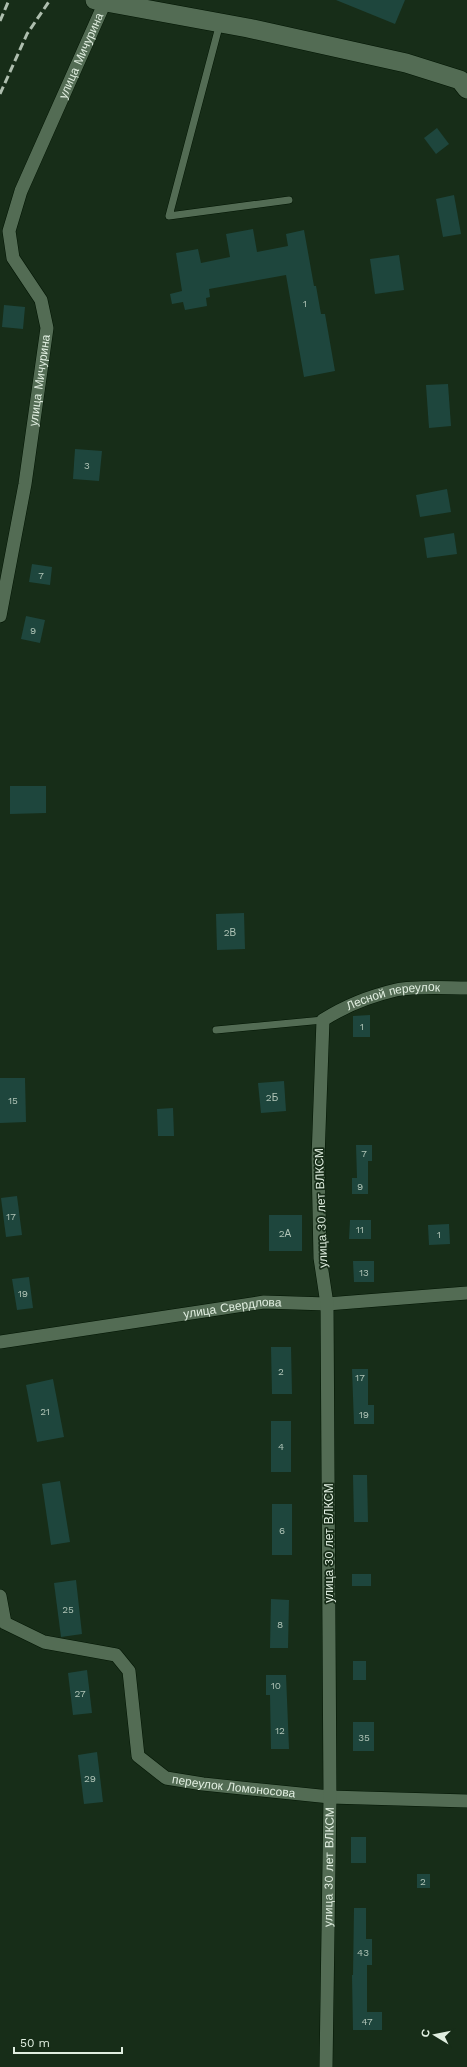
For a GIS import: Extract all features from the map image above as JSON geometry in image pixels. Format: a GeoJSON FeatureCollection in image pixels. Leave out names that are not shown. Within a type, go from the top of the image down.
{"type":"FeatureCollection","features":[{"type":"Feature","properties":{"kind":"street"},"geometry":{"type":"LineString","coordinates":[[100,1],[220,22],[406,63],[465,82]]}},
{"type":"Feature","properties":{"kind":"street","name":"улица Мичурина"},"geometry":{"type":"LineString","coordinates":[[0,616],[25,484],[47,328],[41,300],[13,258],[9,231],[21,191],[100,1]]}},
{"type":"Feature","properties":{"kind":"street","name":"Лесной переулок"},"geometry":{"type":"LineString","coordinates":[[323,1020],[337,1011],[362,1000],[398,990],[467,988]]}},
{"type":"Feature","properties":{"kind":"street","name":"улица 30 лет ВЛКСМ"},"geometry":{"type":"LineString","coordinates":[[323,1020],[318,1158],[320,1258],[327,1304],[330,1797],[326,2067]]}},
{"type":"Feature","properties":{"kind":"street","name":"улица Свердлова"},"geometry":{"type":"LineString","coordinates":[[0,1342],[264,1302],[327,1304],[467,1293]]}},
{"type":"Feature","properties":{"kind":"street","name":"переулок Ломоносова"},"geometry":{"type":"LineString","coordinates":[[0,1596],[6,1623],[44,1642],[116,1655],[129,1671],[138,1756],[166,1778],[203,1784],[330,1797],[467,1801]]}},
{"type":"Feature","properties":{"kind":"lane"},"geometry":{"type":"LineString","coordinates":[[220,22],[169,216],[289,200]]}},
{"type":"Feature","properties":{"kind":"lane"},"geometry":{"type":"LineString","coordinates":[[216,1030],[323,1020]]}},
{"type":"Feature","properties":{"kind":"building"},"geometry":{"type":"Polygon","coordinates":[[[336,0],[405,0],[395,24],[336,0]]]}},
{"type":"Feature","properties":{"kind":"building"},"geometry":{"type":"Polygon","coordinates":[[[437,128],[449,144],[436,154],[424,138],[437,128]]]}},
{"type":"Feature","properties":{"kind":"building"},"geometry":{"type":"Polygon","coordinates":[[[454,195],[461,234],[443,237],[436,199],[454,195]]]}},
{"type":"Feature","properties":{"kind":"building"},"geometry":{"type":"Polygon","coordinates":[[[253,229],[257,252],[288,246],[286,234],[304,230],[314,286],[316,286],[321,314],[325,314],[335,371],[304,377],[286,275],[209,289],[210,297],[206,298],[207,306],[185,310],[183,302],[172,304],[170,294],[182,291],[176,253],[198,249],[201,263],[230,257],[226,234],[253,229]]]}},
{"type":"Feature","properties":{"kind":"building"},"geometry":{"type":"Polygon","coordinates":[[[399,255],[404,290],[375,294],[370,259],[399,255]]]}},
{"type":"Feature","properties":{"kind":"building"},"geometry":{"type":"Polygon","coordinates":[[[4,305],[25,307],[23,329],[2,327],[4,305]]]}},
{"type":"Feature","properties":{"kind":"building"},"geometry":{"type":"Polygon","coordinates":[[[448,384],[451,426],[429,428],[426,385],[448,384]]]}},
{"type":"Feature","properties":{"kind":"building"},"geometry":{"type":"Polygon","coordinates":[[[75,449],[102,451],[99,481],[73,479],[75,449]]]}},
{"type":"Feature","properties":{"kind":"building"},"geometry":{"type":"Polygon","coordinates":[[[447,489],[451,512],[420,517],[416,495],[447,489]]]}},
{"type":"Feature","properties":{"kind":"building"},"geometry":{"type":"Polygon","coordinates":[[[454,533],[457,554],[427,558],[424,538],[454,533]]]}},
{"type":"Feature","properties":{"kind":"building"},"geometry":{"type":"Polygon","coordinates":[[[32,564],[52,567],[50,585],[29,582],[32,564]]]}},
{"type":"Feature","properties":{"kind":"building"},"geometry":{"type":"Polygon","coordinates":[[[26,616],[45,620],[40,643],[21,639],[26,616]]]}},
{"type":"Feature","properties":{"kind":"building"},"geometry":{"type":"Polygon","coordinates":[[[10,786],[46,786],[46,813],[10,814],[10,786]]]}},
{"type":"Feature","properties":{"kind":"building"},"geometry":{"type":"Polygon","coordinates":[[[244,913],[245,949],[217,950],[216,914],[244,913]]]}},
{"type":"Feature","properties":{"kind":"building"},"geometry":{"type":"Polygon","coordinates":[[[370,1015],[370,1037],[353,1037],[353,1016],[370,1015]]]}},
{"type":"Feature","properties":{"kind":"building"},"geometry":{"type":"Polygon","coordinates":[[[0,1078],[25,1078],[26,1122],[0,1123],[0,1078]]]}},
{"type":"Feature","properties":{"kind":"building"},"geometry":{"type":"Polygon","coordinates":[[[284,1081],[286,1111],[261,1113],[258,1083],[284,1081]]]}},
{"type":"Feature","properties":{"kind":"building"},"geometry":{"type":"Polygon","coordinates":[[[173,1108],[174,1136],[158,1136],[157,1109],[173,1108]]]}},
{"type":"Feature","properties":{"kind":"building"},"geometry":{"type":"Polygon","coordinates":[[[356,1145],[372,1145],[372,1161],[368,1161],[368,1194],[352,1194],[352,1178],[357,1178],[356,1145]]]}},
{"type":"Feature","properties":{"kind":"building"},"geometry":{"type":"Polygon","coordinates":[[[17,1196],[22,1235],[6,1237],[1,1198],[17,1196]]]}},
{"type":"Feature","properties":{"kind":"building"},"geometry":{"type":"Polygon","coordinates":[[[269,1215],[302,1215],[302,1251],[269,1251],[269,1215]]]}},
{"type":"Feature","properties":{"kind":"building"},"geometry":{"type":"Polygon","coordinates":[[[350,1220],[371,1220],[371,1239],[349,1239],[350,1220]]]}},
{"type":"Feature","properties":{"kind":"building"},"geometry":{"type":"Polygon","coordinates":[[[449,1224],[450,1244],[429,1245],[428,1225],[449,1224]]]}},
{"type":"Feature","properties":{"kind":"building"},"geometry":{"type":"Polygon","coordinates":[[[353,1261],[374,1261],[374,1282],[354,1282],[353,1261]]]}},
{"type":"Feature","properties":{"kind":"building"},"geometry":{"type":"Polygon","coordinates":[[[29,1277],[33,1308],[17,1310],[12,1279],[29,1277]]]}},
{"type":"Feature","properties":{"kind":"building"},"geometry":{"type":"Polygon","coordinates":[[[271,1347],[291,1347],[292,1394],[272,1394],[271,1347]]]}},
{"type":"Feature","properties":{"kind":"building"},"geometry":{"type":"Polygon","coordinates":[[[352,1369],[368,1369],[368,1405],[374,1405],[374,1424],[354,1424],[352,1369]]]}},
{"type":"Feature","properties":{"kind":"building"},"geometry":{"type":"Polygon","coordinates":[[[53,1379],[64,1437],[37,1442],[26,1385],[53,1379]]]}},
{"type":"Feature","properties":{"kind":"building"},"geometry":{"type":"Polygon","coordinates":[[[271,1421],[291,1421],[291,1472],[271,1472],[271,1421]]]}},
{"type":"Feature","properties":{"kind":"building"},"geometry":{"type":"Polygon","coordinates":[[[353,1475],[367,1475],[368,1522],[354,1522],[353,1475]]]}},
{"type":"Feature","properties":{"kind":"building"},"geometry":{"type":"Polygon","coordinates":[[[60,1481],[70,1542],[51,1545],[42,1484],[60,1481]]]}},
{"type":"Feature","properties":{"kind":"building"},"geometry":{"type":"Polygon","coordinates":[[[272,1504],[292,1504],[292,1555],[272,1555],[272,1504]]]}},
{"type":"Feature","properties":{"kind":"building"},"geometry":{"type":"Polygon","coordinates":[[[352,1574],[371,1574],[371,1586],[352,1586],[352,1574]]]}},
{"type":"Feature","properties":{"kind":"building"},"geometry":{"type":"Polygon","coordinates":[[[76,1580],[82,1634],[61,1637],[54,1583],[76,1580]]]}},
{"type":"Feature","properties":{"kind":"building"},"geometry":{"type":"Polygon","coordinates":[[[271,1599],[289,1600],[288,1648],[270,1648],[271,1599]]]}},
{"type":"Feature","properties":{"kind":"building"},"geometry":{"type":"Polygon","coordinates":[[[353,1661],[366,1661],[366,1680],[353,1680],[353,1661]]]}},
{"type":"Feature","properties":{"kind":"building"},"geometry":{"type":"Polygon","coordinates":[[[87,1670],[92,1713],[73,1715],[68,1673],[87,1670]]]}},
{"type":"Feature","properties":{"kind":"building"},"geometry":{"type":"Polygon","coordinates":[[[266,1675],[286,1675],[289,1749],[271,1749],[270,1695],[266,1695],[266,1675]]]}},
{"type":"Feature","properties":{"kind":"building"},"geometry":{"type":"Polygon","coordinates":[[[353,1722],[374,1722],[374,1751],[353,1751],[353,1722]]]}},
{"type":"Feature","properties":{"kind":"building"},"geometry":{"type":"Polygon","coordinates":[[[97,1752],[103,1802],[84,1804],[78,1755],[97,1752]]]}},
{"type":"Feature","properties":{"kind":"building"},"geometry":{"type":"Polygon","coordinates":[[[351,1837],[366,1837],[366,1863],[351,1863],[351,1837]]]}},
{"type":"Feature","properties":{"kind":"building"},"geometry":{"type":"Polygon","coordinates":[[[417,1874],[430,1874],[430,1888],[417,1888],[417,1874]]]}},
{"type":"Feature","properties":{"kind":"building"},"geometry":{"type":"Polygon","coordinates":[[[354,1908],[366,1908],[366,1939],[372,1939],[372,1965],[367,1965],[367,2012],[382,2012],[382,2030],[353,2030],[352,1975],[354,1908]]]}},
{"type":"Feature","properties":{"kind":"railway"},"geometry":{"type":"LineString","coordinates":[[0,21],[9,0]]}},
{"type":"Feature","properties":{"kind":"railway"},"geometry":{"type":"LineString","coordinates":[[0,94],[27,34],[50,0]]}}]}
